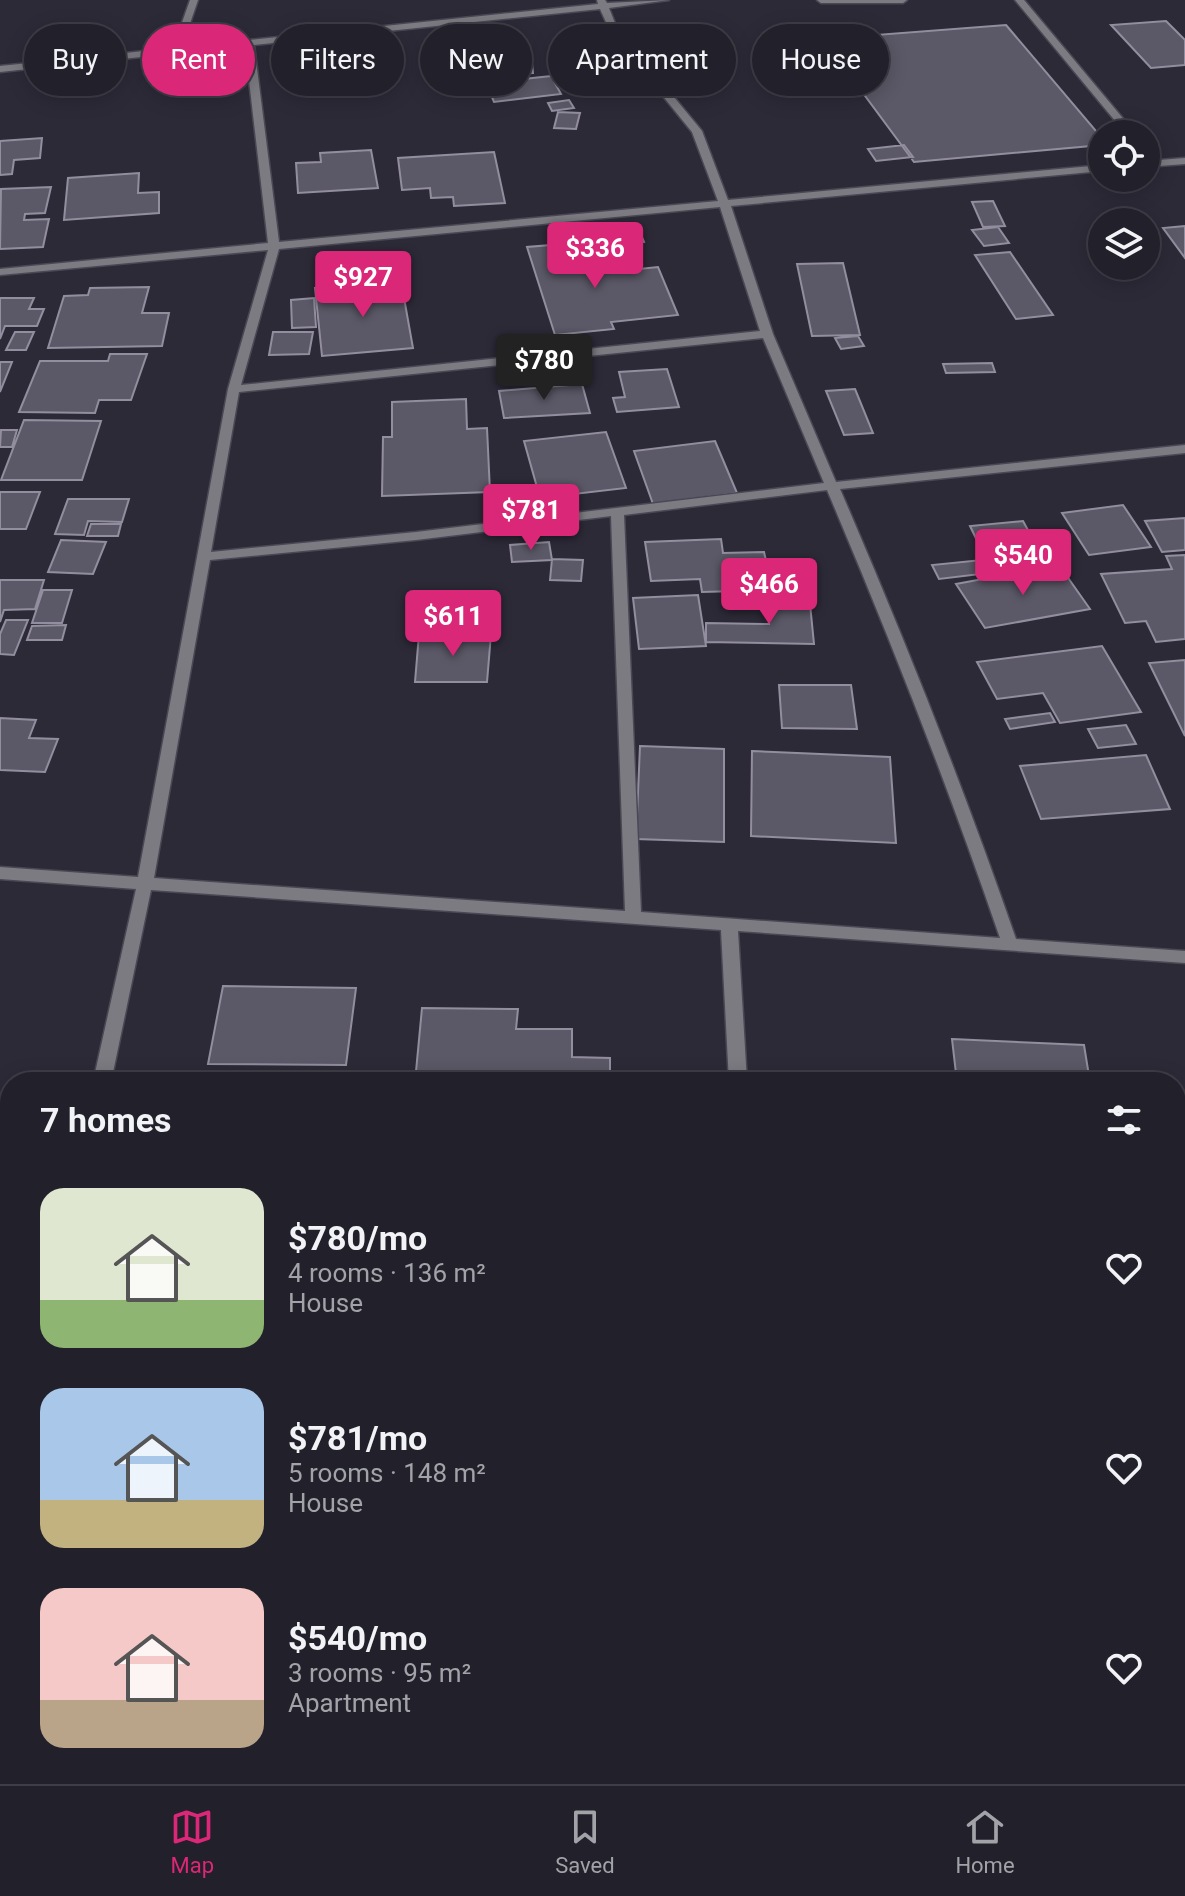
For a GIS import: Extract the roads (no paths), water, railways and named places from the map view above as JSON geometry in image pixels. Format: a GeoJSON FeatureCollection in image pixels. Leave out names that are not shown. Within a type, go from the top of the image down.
{"type":"FeatureCollection","features":[{"type":"Feature","properties":{"kind":"street"},"geometry":{"type":"LineString","coordinates":[[186,24],[194,0]]}},
{"type":"Feature","properties":{"kind":"street"},"geometry":{"type":"LineString","coordinates":[[255,44],[601,2],[665,0]]}},
{"type":"Feature","properties":{"kind":"street"},"geometry":{"type":"LineString","coordinates":[[821,0],[903,0]]}},
{"type":"Feature","properties":{"kind":"street"},"geometry":{"type":"LineString","coordinates":[[1019,0],[1119,120]]}},
{"type":"Feature","properties":{"kind":"street"},"geometry":{"type":"LineString","coordinates":[[601,2],[613,29],[697,131],[767,334],[886,612],[960,801],[1010,944]]}},
{"type":"Feature","properties":{"kind":"street"},"geometry":{"type":"LineString","coordinates":[[0,69],[142,55]]}},
{"type":"Feature","properties":{"kind":"street"},"geometry":{"type":"LineString","coordinates":[[104,1072],[145,882],[234,389],[274,248],[255,94]]}},
{"type":"Feature","properties":{"kind":"street"},"geometry":{"type":"LineString","coordinates":[[1160,163],[1185,161]]}},
{"type":"Feature","properties":{"kind":"street"},"geometry":{"type":"LineString","coordinates":[[0,272],[1088,169]]}},
{"type":"Feature","properties":{"kind":"street"},"geometry":{"type":"LineString","coordinates":[[234,389],[767,334]]}},
{"type":"Feature","properties":{"kind":"street"},"geometry":{"type":"LineString","coordinates":[[202,557],[1185,449]]}},
{"type":"Feature","properties":{"kind":"street"},"geometry":{"type":"LineString","coordinates":[[617,513],[633,918]]}},
{"type":"Feature","properties":{"kind":"street"},"geometry":{"type":"LineString","coordinates":[[0,873],[1185,957]]}},
{"type":"Feature","properties":{"kind":"street"},"geometry":{"type":"LineString","coordinates":[[729,925],[737,1072]]}}]}
